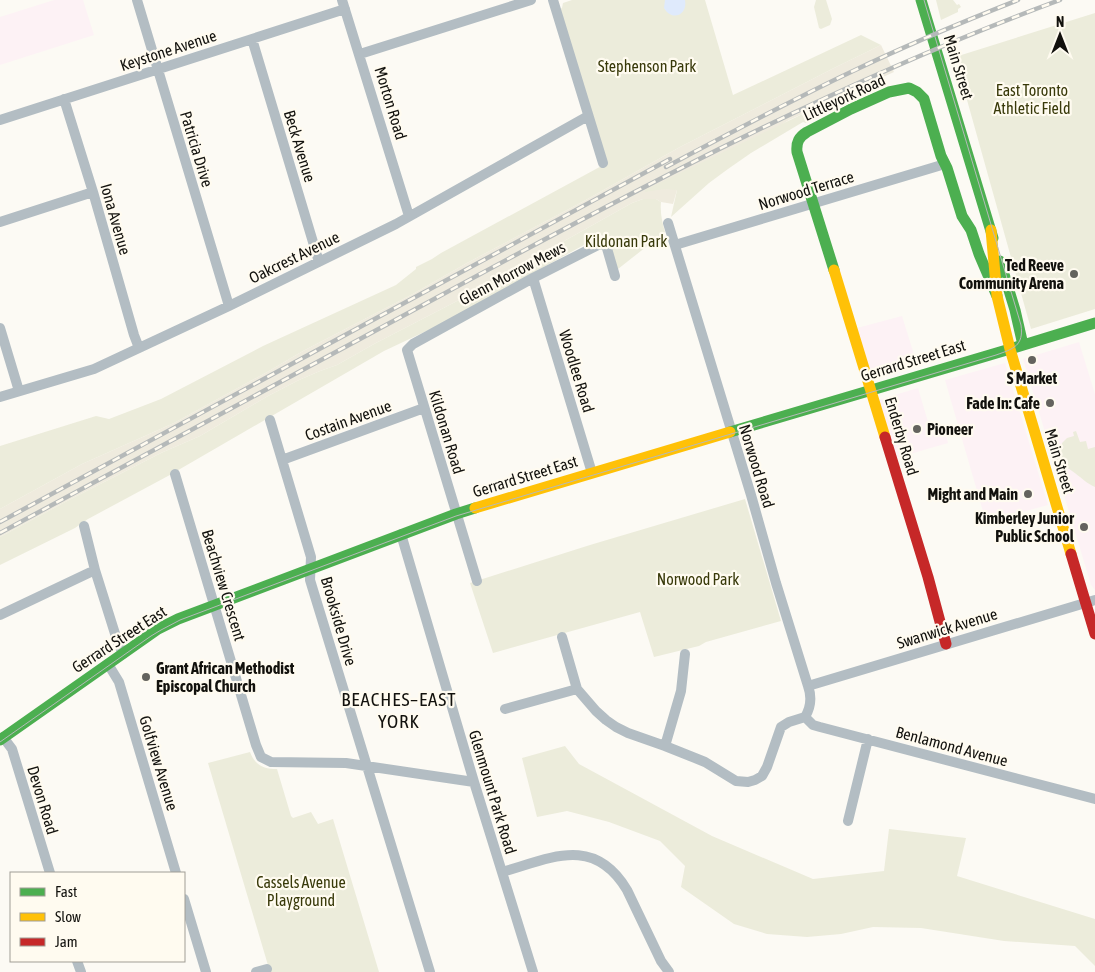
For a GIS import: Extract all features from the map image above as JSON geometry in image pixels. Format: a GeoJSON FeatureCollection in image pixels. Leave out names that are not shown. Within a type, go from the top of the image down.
{"type":"FeatureCollection","features":[{"type":"Feature","properties":{"kind":"street","name":"Patricia Drive"},"geometry":{"type":"LineString","coordinates":[[138,0],[229,306]]}},
{"type":"Feature","properties":{"kind":"street"},"geometry":{"type":"LineString","coordinates":[[360,54],[531,0]]}},
{"type":"Feature","properties":{"kind":"street"},"geometry":{"type":"LineString","coordinates":[[553,0],[603,163]]}},
{"type":"Feature","properties":{"kind":"street","name":"Main Street"},"geometry":{"type":"LineString","coordinates":[[921,0],[1015,310],[1022,345]]}},
{"type":"Feature","properties":{"kind":"street","name":"Keystone Avenue"},"geometry":{"type":"LineString","coordinates":[[0,120],[252,39],[343,5]]}},
{"type":"Feature","properties":{"kind":"street","name":"Morton Road"},"geometry":{"type":"LineString","coordinates":[[343,5],[410,216]]}},
{"type":"Feature","properties":{"kind":"street","name":"Beck Avenue"},"geometry":{"type":"LineString","coordinates":[[252,39],[319,262]]}},
{"type":"Feature","properties":{"kind":"street","name":"Littleyork Road"},"geometry":{"type":"LineString","coordinates":[[796,152],[796,144],[802,135],[847,111],[878,96],[900,89],[910,88],[918,92]]}},
{"type":"Feature","properties":{"kind":"street","name":"Main Street"},"geometry":{"type":"LineString","coordinates":[[918,92],[924,98],[941,156],[962,216],[971,230],[978,254],[997,296]]}},
{"type":"Feature","properties":{"kind":"street","name":"Iona Avenue"},"geometry":{"type":"LineString","coordinates":[[64,99],[134,334],[140,348]]}},
{"type":"Feature","properties":{"kind":"street","name":"Oakcrest Avenue"},"geometry":{"type":"LineString","coordinates":[[0,397],[94,369],[229,306],[410,216],[588,116]]}},
{"type":"Feature","properties":{"kind":"street","name":"Enderby Road"},"geometry":{"type":"LineString","coordinates":[[796,152],[871,390],[928,577],[946,644]]}},
{"type":"Feature","properties":{"kind":"street","name":"Norwood Terrace"},"geometry":{"type":"LineString","coordinates":[[675,245],[945,164]]}},
{"type":"Feature","properties":{"kind":"street"},"geometry":{"type":"LineString","coordinates":[[0,222],[93,192]]}},
{"type":"Feature","properties":{"kind":"street","name":"Norwood Road"},"geometry":{"type":"LineString","coordinates":[[668,224],[732,432],[783,608],[811,694],[810,707],[805,717]]}},
{"type":"Feature","properties":{"kind":"street","name":"Main Street"},"geometry":{"type":"LineString","coordinates":[[991,230],[997,296],[1010,349],[1090,602],[1095,634]]}},
{"type":"Feature","properties":{"kind":"street","name":"Glenn Morrow Mews"},"geometry":{"type":"LineString","coordinates":[[406,350],[413,344],[533,278],[600,244],[606,246],[615,276]]}},
{"type":"Feature","properties":{"kind":"street","name":"Woodlee Road"},"geometry":{"type":"LineString","coordinates":[[533,278],[592,473]]}},
{"type":"Feature","properties":{"kind":"street","name":"Gerrard Street East"},"geometry":{"type":"LineString","coordinates":[[2,738],[169,623],[401,534],[456,514],[1095,323]]}},
{"type":"Feature","properties":{"kind":"street"},"geometry":{"type":"LineString","coordinates":[[0,328],[19,391]]}},
{"type":"Feature","properties":{"kind":"street","name":"Kildonan Road"},"geometry":{"type":"LineString","coordinates":[[406,350],[477,581]]}},
{"type":"Feature","properties":{"kind":"street","name":"Costain Avenue"},"geometry":{"type":"LineString","coordinates":[[282,460],[424,408]]}},
{"type":"Feature","properties":{"kind":"street","name":"Brookside Drive"},"geometry":{"type":"LineString","coordinates":[[270,420],[311,557],[310,580],[430,972]]}},
{"type":"Feature","properties":{"kind":"street","name":"Beachview Crescent"},"geometry":{"type":"LineString","coordinates":[[176,474],[261,757],[271,762],[346,763],[474,782]]}},
{"type":"Feature","properties":{"kind":"street"},"geometry":{"type":"LineString","coordinates":[[84,526],[95,570],[123,654]]}},
{"type":"Feature","properties":{"kind":"street","name":"Glenmount Park Road"},"geometry":{"type":"LineString","coordinates":[[401,534],[474,782],[533,972]]}},
{"type":"Feature","properties":{"kind":"street"},"geometry":{"type":"LineString","coordinates":[[0,614],[95,570]]}},
{"type":"Feature","properties":{"kind":"street","name":"Swanwick Avenue"},"geometry":{"type":"LineString","coordinates":[[808,686],[1090,602]]}},
{"type":"Feature","properties":{"kind":"street"},"geometry":{"type":"LineString","coordinates":[[562,637],[577,689],[596,711],[616,727],[628,733],[705,762],[731,779],[740,782],[748,782],[760,778],[765,771],[781,727],[789,722],[805,717]]}},
{"type":"Feature","properties":{"kind":"street"},"geometry":{"type":"LineString","coordinates":[[665,746],[681,691],[686,654]]}},
{"type":"Feature","properties":{"kind":"street","name":"Golfview Avenue"},"geometry":{"type":"LineString","coordinates":[[108,664],[119,682],[176,872]]}},
{"type":"Feature","properties":{"kind":"street"},"geometry":{"type":"LineString","coordinates":[[505,709],[577,689]]}},
{"type":"Feature","properties":{"kind":"street","name":"Benlamond Avenue"},"geometry":{"type":"LineString","coordinates":[[805,717],[813,725],[1095,800]]}},
{"type":"Feature","properties":{"kind":"street","name":"Devon Road"},"geometry":{"type":"LineString","coordinates":[[2,738],[12,749],[50,872]]}},
{"type":"Feature","properties":{"kind":"street"},"geometry":{"type":"LineString","coordinates":[[848,821],[868,739]]}},
{"type":"Feature","properties":{"kind":"street"},"geometry":{"type":"LineString","coordinates":[[502,872],[562,855],[576,855],[601,862],[612,871],[628,890],[661,961],[669,972]]}},
{"type":"Feature","properties":{"kind":"street"},"geometry":{"type":"LineString","coordinates":[[185,902],[206,972]]}},
{"type":"Feature","properties":{"kind":"street"},"geometry":{"type":"LineString","coordinates":[[256,972],[267,969]]}},
{"type":"Feature","properties":{"kind":"shaded area"},"geometry":{"type":"Polygon","coordinates":[[[54,0],[83,0],[94,35],[0,65],[0,17],[54,0]]]}},
{"type":"Feature","properties":{"kind":"shaded area"},"geometry":{"type":"Polygon","coordinates":[[[881,45],[894,72],[789,120],[677,190],[673,204],[656,199],[643,199],[632,203],[459,300],[337,365],[299,380],[200,436],[161,453],[0,537],[0,509],[82,464],[174,423],[680,147],[881,45]]]}},
{"type":"Feature","properties":{"kind":"shaded area"},"geometry":{"type":"Polygon","coordinates":[[[902,316],[917,364],[875,375],[871,372],[857,328],[902,316]]]}},
{"type":"Feature","properties":{"kind":"shaded area"},"geometry":{"type":"Polygon","coordinates":[[[1079,342],[1095,394],[1095,590],[1091,585],[1023,359],[1079,342]]]}},
{"type":"Feature","properties":{"kind":"shaded area"},"geometry":{"type":"Polygon","coordinates":[[[1005,363],[1048,505],[986,522],[945,380],[1005,363]]]}},
{"type":"Feature","properties":{"kind":"shaded area"},"geometry":{"type":"Polygon","coordinates":[[[918,388],[931,432],[944,429],[948,443],[896,458],[878,400],[918,388]]]}},
{"type":"Feature","properties":{"kind":"green space","name":"Stephenson Park"},"geometry":{"type":"Polygon","coordinates":[[[572,0],[705,0],[733,95],[861,35],[881,45],[680,147],[174,423],[82,464],[0,509],[0,446],[96,416],[109,419],[161,399],[263,346],[396,285],[416,267],[607,163],[560,9],[563,3],[572,0]]]}},
{"type":"Feature","properties":{"kind":"green space"},"geometry":{"type":"Polygon","coordinates":[[[816,0],[826,0],[832,19],[830,25],[821,29],[819,28],[814,7],[816,0]]]}},
{"type":"Feature","properties":{"kind":"green space"},"geometry":{"type":"Polygon","coordinates":[[[936,0],[953,0],[961,7],[958,9],[958,12],[941,20],[936,0]]]}},
{"type":"Feature","properties":{"kind":"green space","name":"East Toronto Athletic Field"},"geometry":{"type":"Polygon","coordinates":[[[1095,13],[1095,309],[1031,329],[955,57],[1095,13]]]}},
{"type":"Feature","properties":{"kind":"green space"},"geometry":{"type":"Polygon","coordinates":[[[815,108],[823,114],[806,123],[803,122],[751,153],[709,183],[671,217],[677,190],[664,189],[645,192],[645,190],[815,108]]]}},
{"type":"Feature","properties":{"kind":"green space","name":"Kildonan Park"},"geometry":{"type":"Polygon","coordinates":[[[643,199],[656,199],[661,202],[665,232],[618,269],[613,262],[608,242],[602,235],[437,326],[384,351],[75,528],[0,565],[0,537],[161,453],[200,436],[299,380],[337,365],[459,300],[632,203],[643,199]]]}},
{"type":"Feature","properties":{"kind":"green space"},"geometry":{"type":"Polygon","coordinates":[[[1076,431],[1080,442],[1086,441],[1088,449],[1095,447],[1095,487],[1065,467],[1054,464],[1052,459],[1058,447],[1067,438],[1074,436],[1073,432],[1076,431]]]}},
{"type":"Feature","properties":{"kind":"green space","name":"Norwood Park"},"geometry":{"type":"Polygon","coordinates":[[[745,499],[781,621],[706,642],[699,646],[654,657],[640,612],[493,653],[470,583],[745,499]]]}},
{"type":"Feature","properties":{"kind":"green space"},"geometry":{"type":"Polygon","coordinates":[[[565,746],[579,764],[712,836],[813,879],[884,871],[889,829],[966,838],[957,876],[1095,919],[1095,966],[1075,946],[1004,941],[921,928],[873,927],[841,934],[807,937],[767,934],[734,924],[681,887],[685,866],[660,841],[609,822],[567,811],[537,817],[522,758],[565,746]]]}},
{"type":"Feature","properties":{"kind":"green space","name":"Cassels Avenue Playground"},"geometry":{"type":"Polygon","coordinates":[[[250,752],[254,760],[260,765],[277,769],[293,818],[311,812],[318,824],[333,819],[379,972],[270,972],[208,763],[250,752]]]}},
{"type":"Feature","properties":{"kind":"water"},"geometry":{"type":"Polygon","coordinates":[[[665,0],[685,0],[684,10],[679,15],[671,15],[664,8],[665,0]]]}},
{"type":"Feature","properties":{"kind":"tram line"},"geometry":{"type":"LineString","coordinates":[[0,742],[151,636],[180,620],[456,516],[996,355],[1016,346],[1021,338],[1021,325],[924,0]]}},
{"type":"Feature","properties":{"kind":"railway"},"geometry":{"type":"LineString","coordinates":[[666,167],[853,71],[935,34],[1018,0]]}},
{"type":"Feature","properties":{"kind":"railway"},"geometry":{"type":"LineString","coordinates":[[0,533],[512,257],[743,137],[899,65],[979,31],[1060,0]]}},
{"type":"Feature","properties":{"kind":"railway"},"geometry":{"type":"LineString","coordinates":[[0,522],[670,159]]}},
{"type":"Feature","properties":{"kind":"traffic: fast"},"geometry":{"type":"LineString","coordinates":[[921,0],[993,238]]}},
{"type":"Feature","properties":{"kind":"traffic: fast"},"geometry":{"type":"LineString","coordinates":[[834,270],[797,152],[799,140],[807,132],[851,109],[889,92],[909,88],[917,92],[924,99],[962,216],[971,230],[997,296]]}},
{"type":"Feature","properties":{"kind":"traffic: fast"},"geometry":{"type":"LineString","coordinates":[[1000,261],[1015,310],[1023,345]]}},
{"type":"Feature","properties":{"kind":"traffic: fast"},"geometry":{"type":"LineString","coordinates":[[1010,349],[1095,323]]}},
{"type":"Feature","properties":{"kind":"traffic: fast"},"geometry":{"type":"LineString","coordinates":[[730,432],[1010,349]]}},
{"type":"Feature","properties":{"kind":"traffic: fast"},"geometry":{"type":"LineString","coordinates":[[0,740],[158,629],[178,619],[475,508]]}},
{"type":"Feature","properties":{"kind":"traffic: slow"},"geometry":{"type":"LineString","coordinates":[[991,230],[997,296],[1010,349],[1071,554]]}},
{"type":"Feature","properties":{"kind":"traffic: slow"},"geometry":{"type":"LineString","coordinates":[[834,270],[885,437]]}},
{"type":"Feature","properties":{"kind":"traffic: slow"},"geometry":{"type":"LineString","coordinates":[[475,508],[730,432]]}},
{"type":"Feature","properties":{"kind":"traffic: jam"},"geometry":{"type":"LineString","coordinates":[[885,437],[928,577],[946,644]]}},
{"type":"Feature","properties":{"kind":"traffic: jam"},"geometry":{"type":"LineString","coordinates":[[1071,554],[1095,634]]}},
{"type":"Feature","properties":{"kind":"place","name":"Ted Reeve Community Arena"},"geometry":{"type":"Point","coordinates":[1074,274]}},
{"type":"Feature","properties":{"kind":"place","name":"S Market"},"geometry":{"type":"Point","coordinates":[1032,360]}},
{"type":"Feature","properties":{"kind":"place","name":"Fade In: Cafe"},"geometry":{"type":"Point","coordinates":[1050,403]}},
{"type":"Feature","properties":{"kind":"place","name":"Pioneer"},"geometry":{"type":"Point","coordinates":[917,429]}},
{"type":"Feature","properties":{"kind":"place","name":"Might and Main"},"geometry":{"type":"Point","coordinates":[1028,494]}},
{"type":"Feature","properties":{"kind":"place","name":"Kimberley Junior Public School"},"geometry":{"type":"Point","coordinates":[1084,527]}},
{"type":"Feature","properties":{"kind":"place","name":"Grant African Methodist Episcopal Church"},"geometry":{"type":"Point","coordinates":[146,677]}},
{"type":"Feature","properties":{"kind":"district","name":"BEACHES–EAST YORK"},"geometry":{"type":"Point","coordinates":[399,710]}}]}
